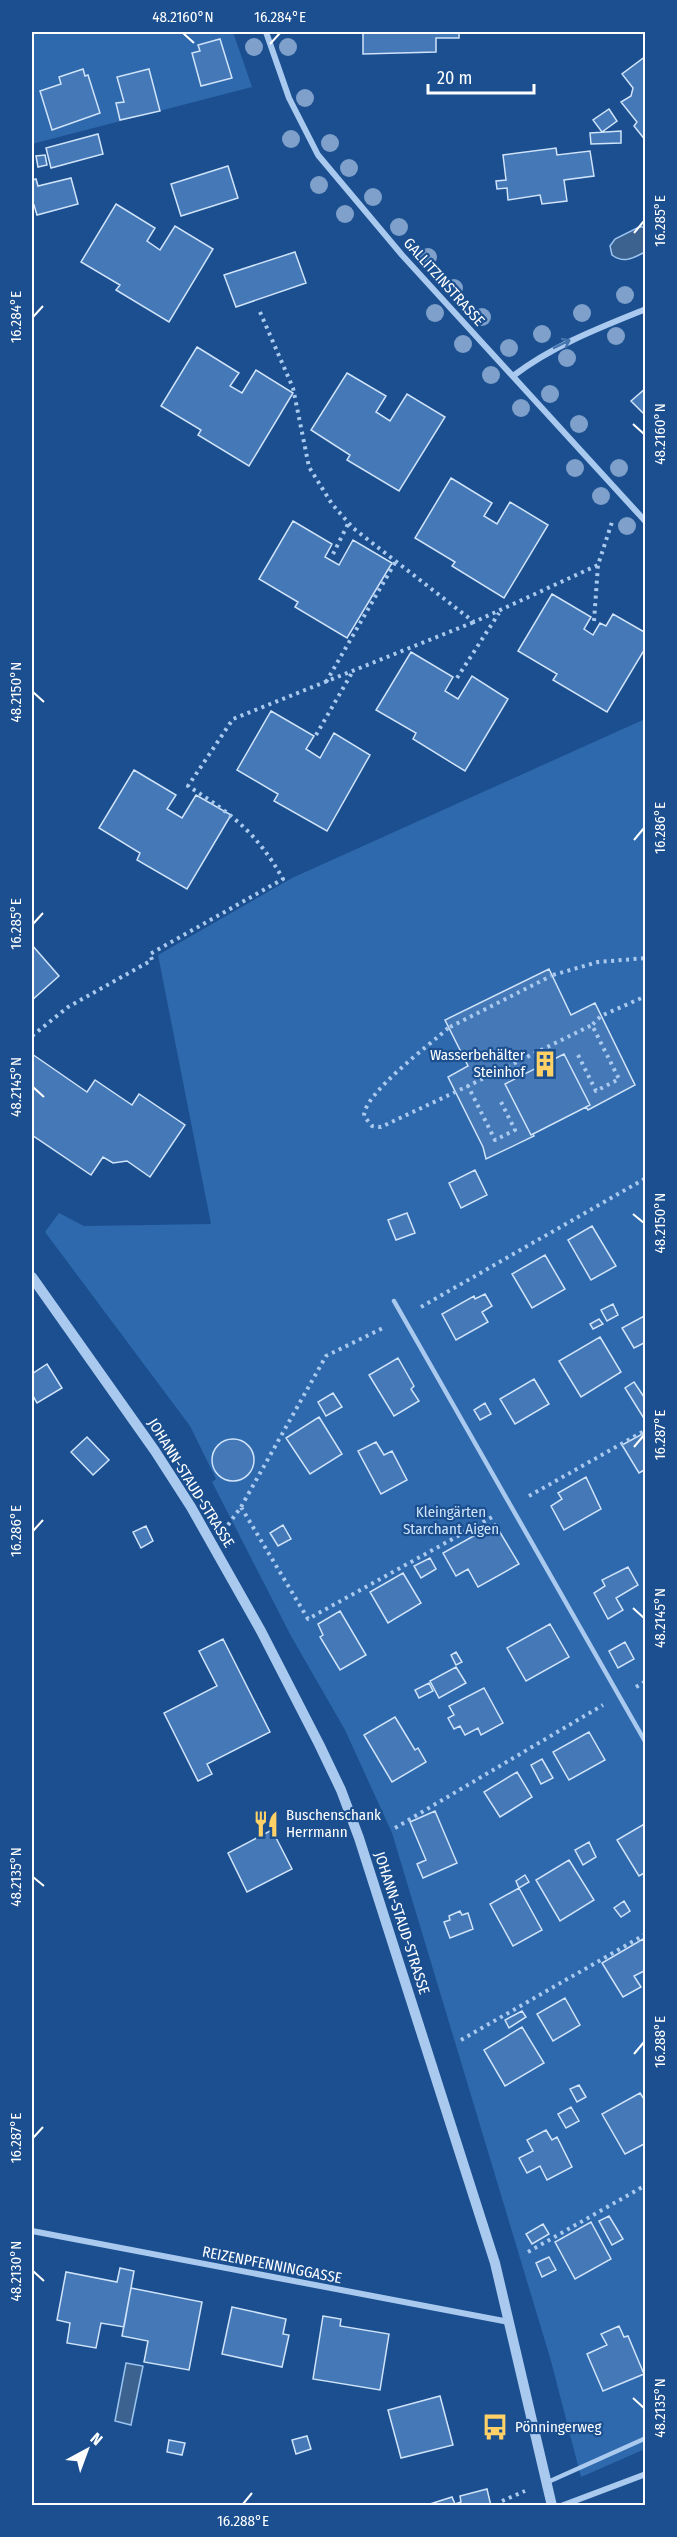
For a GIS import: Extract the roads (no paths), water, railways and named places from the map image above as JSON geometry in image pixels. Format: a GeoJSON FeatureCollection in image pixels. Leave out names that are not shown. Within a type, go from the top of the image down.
{"type":"FeatureCollection","features":[{"type":"Feature","properties":{"kind":"street","name":"GALLITZINSTRASSE"},"geometry":{"type":"LineString","coordinates":[[266,32],[289,98],[318,155],[402,255],[645,522]]}},
{"type":"Feature","properties":{"kind":"street"},"geometry":{"type":"LineString","coordinates":[[513,376],[563,343],[645,309]]}},
{"type":"Feature","properties":{"kind":"street","name":"JOHANN-STAUD-STRASSE"},"geometry":{"type":"LineString","coordinates":[[32,1277],[155,1451],[191,1507],[261,1631],[341,1790],[359,1838],[495,2263],[552,2505]]}},
{"type":"Feature","properties":{"kind":"street","name":"REIZENPFENNINGGASSE"},"geometry":{"type":"LineString","coordinates":[[32,2231],[509,2322]]}},
{"type":"Feature","properties":{"kind":"street"},"geometry":{"type":"LineString","coordinates":[[561,2505],[645,2474]]}},
{"type":"Feature","properties":{"kind":"lane"},"geometry":{"type":"LineString","coordinates":[[394,1301],[645,1743]]}},
{"type":"Feature","properties":{"kind":"lane"},"geometry":{"type":"LineString","coordinates":[[548,2482],[645,2438]]}},
{"type":"Feature","properties":{"kind":"place","name":"Wasserbehälter Steinhof"},"geometry":{"type":"Point","coordinates":[545,1064]}},
{"type":"Feature","properties":{"kind":"place","name":"Buschenschank Herrmann"},"geometry":{"type":"Point","coordinates":[266,1824]}},
{"type":"Feature","properties":{"kind":"place","name":"Pönningerweg"},"geometry":{"type":"Point","coordinates":[495,2427]}},
{"type":"Feature","properties":{"kind":"park label","name":"Kleingärten Starchant Aigen"},"geometry":{"type":"Point","coordinates":[451,1520]}}]}
